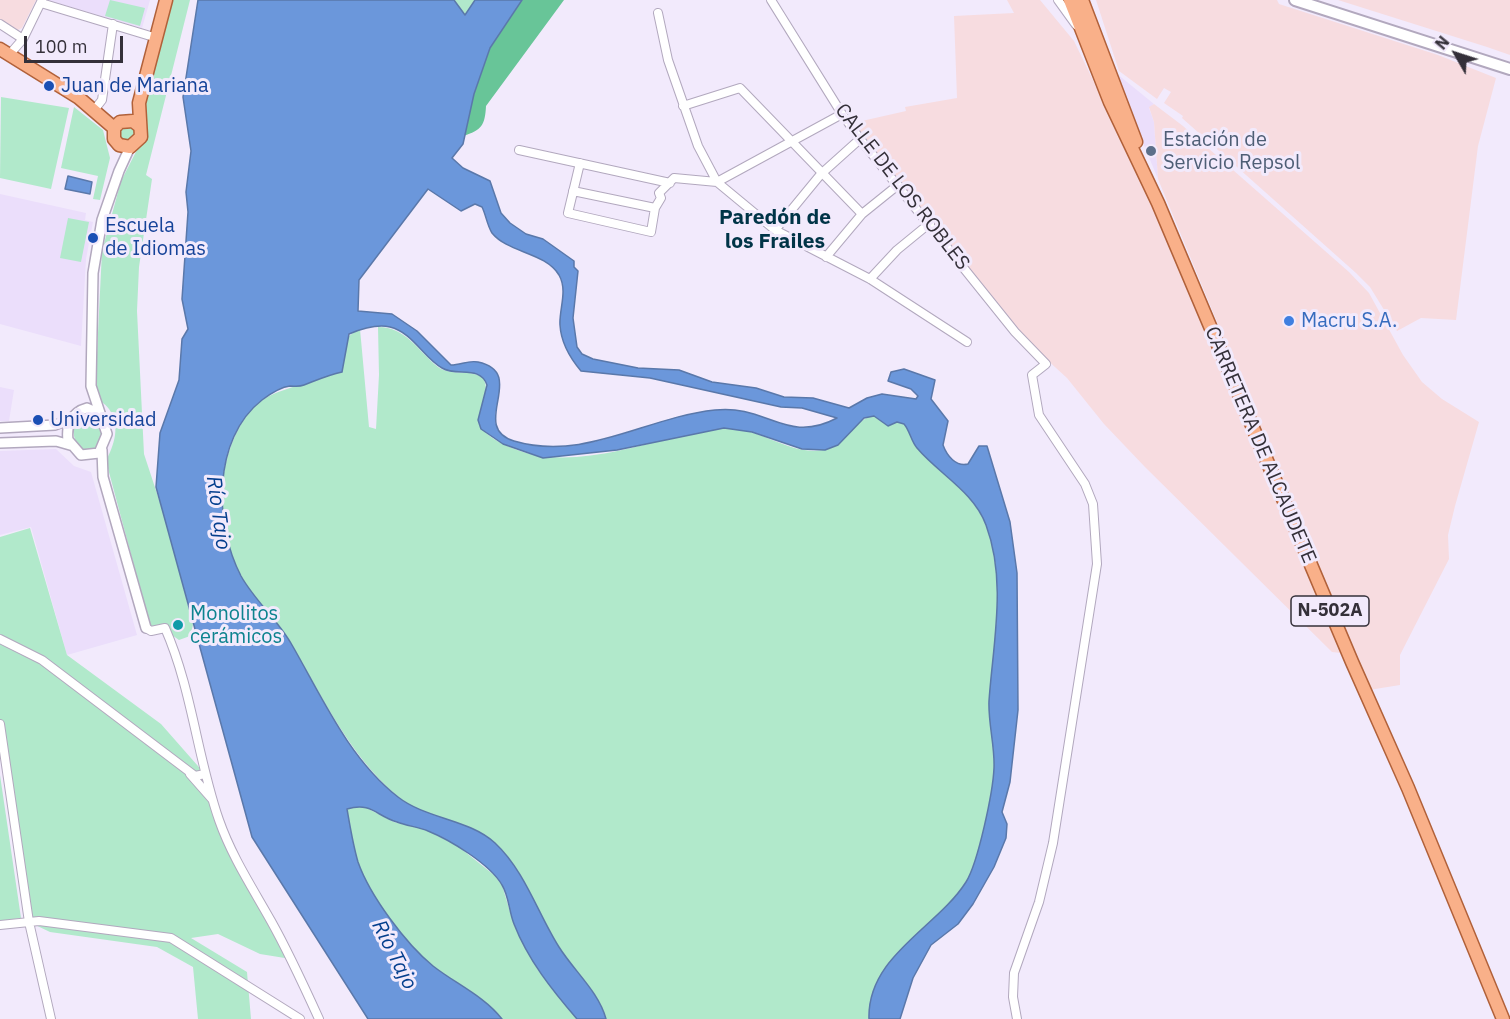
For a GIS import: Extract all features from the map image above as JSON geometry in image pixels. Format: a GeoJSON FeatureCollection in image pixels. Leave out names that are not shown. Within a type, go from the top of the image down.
{"type":"FeatureCollection","features":[{"type":"Feature","properties":{"kind":"main road"},"geometry":{"type":"LineString","coordinates":[[139,103],[120,123],[114,139],[125,146],[141,137],[138,125],[139,103],[166,0]]}},
{"type":"Feature","properties":{"kind":"main road","name":"CARRETERA DE ALCAUDETE"},"geometry":{"type":"LineString","coordinates":[[1070,0],[1125,136],[1158,203]]}},
{"type":"Feature","properties":{"kind":"main road"},"geometry":{"type":"LineString","coordinates":[[1295,0],[1510,69]]}},
{"type":"Feature","properties":{"kind":"main road","name":"CARRETERA DE ALCAUDETE"},"geometry":{"type":"LineString","coordinates":[[1083,2],[1158,203],[1352,662],[1408,788],[1503,1019]]}},
{"type":"Feature","properties":{"kind":"main road"},"geometry":{"type":"LineString","coordinates":[[5,52],[97,111],[120,123],[138,125]]}},
{"type":"Feature","properties":{"kind":"street","name":"CALLE DE LOS ROBLES"},"geometry":{"type":"LineString","coordinates":[[771,0],[842,114],[1015,332],[1046,364],[1032,375],[1039,414],[1085,484],[1093,504],[1097,564],[1053,843],[1039,902],[1014,973],[1013,997],[1017,1019]]}},
{"type":"Feature","properties":{"kind":"street"},"geometry":{"type":"LineString","coordinates":[[1058,0],[1082,32]]}},
{"type":"Feature","properties":{"kind":"street"},"geometry":{"type":"LineString","coordinates":[[5,52],[23,39],[41,1],[157,38]]}},
{"type":"Feature","properties":{"kind":"street"},"geometry":{"type":"LineString","coordinates":[[658,13],[668,60],[684,106],[698,146],[717,182],[775,231],[870,279],[967,342]]}},
{"type":"Feature","properties":{"kind":"street"},"geometry":{"type":"LineString","coordinates":[[0,24],[23,39]]}},
{"type":"Feature","properties":{"kind":"street"},"geometry":{"type":"LineString","coordinates":[[97,111],[102,100],[113,24]]}},
{"type":"Feature","properties":{"kind":"street"},"geometry":{"type":"LineString","coordinates":[[684,106],[740,88],[862,214]]}},
{"type":"Feature","properties":{"kind":"street"},"geometry":{"type":"LineString","coordinates":[[580,163],[568,213],[651,232],[655,208],[661,198],[659,193],[674,178],[717,182],[842,114]]}},
{"type":"Feature","properties":{"kind":"street"},"geometry":{"type":"LineString","coordinates":[[775,231],[821,174],[861,139]]}},
{"type":"Feature","properties":{"kind":"street"},"geometry":{"type":"LineString","coordinates":[[125,146],[102,220],[93,273],[91,386],[98,413],[107,434],[102,450],[103,477],[146,628],[151,631],[165,628],[177,654],[212,799],[238,866],[276,930],[320,1019]]}},
{"type":"Feature","properties":{"kind":"street"},"geometry":{"type":"LineString","coordinates":[[519,150],[670,183]]}},
{"type":"Feature","properties":{"kind":"street"},"geometry":{"type":"LineString","coordinates":[[826,257],[862,214],[898,185]]}},
{"type":"Feature","properties":{"kind":"street"},"geometry":{"type":"LineString","coordinates":[[573,191],[655,208]]}},
{"type":"Feature","properties":{"kind":"street"},"geometry":{"type":"LineString","coordinates":[[870,279],[897,250],[930,223]]}},
{"type":"Feature","properties":{"kind":"street"},"geometry":{"type":"LineString","coordinates":[[0,428],[55,425],[71,420],[81,410],[91,386]]}},
{"type":"Feature","properties":{"kind":"street"},"geometry":{"type":"LineString","coordinates":[[81,410],[92,409],[98,413]]}},
{"type":"Feature","properties":{"kind":"street"},"geometry":{"type":"LineString","coordinates":[[70,445],[67,433],[71,420]]}},
{"type":"Feature","properties":{"kind":"street"},"geometry":{"type":"LineString","coordinates":[[0,443],[56,441],[70,445],[81,455],[88,456],[102,450]]}},
{"type":"Feature","properties":{"kind":"street"},"geometry":{"type":"LineString","coordinates":[[88,456],[103,477]]}},
{"type":"Feature","properties":{"kind":"street"},"geometry":{"type":"LineString","coordinates":[[0,639],[42,660],[195,776],[205,774]]}},
{"type":"Feature","properties":{"kind":"street"},"geometry":{"type":"LineString","coordinates":[[0,724],[29,922],[51,1019]]}},
{"type":"Feature","properties":{"kind":"street"},"geometry":{"type":"LineString","coordinates":[[188,770],[200,788],[212,799]]}},
{"type":"Feature","properties":{"kind":"street"},"geometry":{"type":"LineString","coordinates":[[0,926],[29,922],[171,938],[300,1019]]}},
{"type":"Feature","properties":{"kind":"shaded area"},"geometry":{"type":"Polygon","coordinates":[[[0,0],[36,0],[22,28],[18,30],[0,19],[0,0]]]}},
{"type":"Feature","properties":{"kind":"shaded area"},"geometry":{"type":"Polygon","coordinates":[[[47,0],[150,0],[142,28],[47,0]]]}},
{"type":"Feature","properties":{"kind":"shaded area"},"geometry":{"type":"Polygon","coordinates":[[[1007,0],[1040,0],[1074,41],[1139,175],[1341,653],[1332,652],[1145,467],[1104,424],[1067,378],[1033,347],[853,123],[906,111],[905,107],[957,98],[954,16],[1014,13],[1007,0]]]}},
{"type":"Feature","properties":{"kind":"shaded area"},"geometry":{"type":"Polygon","coordinates":[[[1096,0],[1277,0],[1279,4],[1438,55],[1496,78],[1478,146],[1456,320],[1421,318],[1397,331],[1370,287],[1356,273],[1182,118],[1183,116],[1164,103],[1171,92],[1164,88],[1157,99],[1119,71],[1096,0]]]}},
{"type":"Feature","properties":{"kind":"shaded area"},"geometry":{"type":"Polygon","coordinates":[[[1338,0],[1510,0],[1510,55],[1487,47],[1338,0]]]}},
{"type":"Feature","properties":{"kind":"shaded area","name":"Estación de Servicio Repsol"},"geometry":{"type":"Polygon","coordinates":[[[1116,73],[1154,104],[1149,108],[1154,122],[1158,179],[1116,78],[1116,73]]]}},
{"type":"Feature","properties":{"kind":"shaded area"},"geometry":{"type":"Polygon","coordinates":[[[1154,104],[1183,126],[1349,272],[1369,293],[1403,355],[1422,382],[1442,399],[1479,422],[1448,535],[1449,559],[1400,655],[1400,685],[1369,690],[1158,179],[1154,122],[1149,107],[1154,104]]]}},
{"type":"Feature","properties":{"kind":"shaded area"},"geometry":{"type":"Polygon","coordinates":[[[0,194],[86,213],[85,220],[93,222],[86,259],[81,346],[0,324],[0,194]]]}},
{"type":"Feature","properties":{"kind":"shaded area"},"geometry":{"type":"Polygon","coordinates":[[[0,387],[14,390],[9,421],[0,421],[0,387]]]}},
{"type":"Feature","properties":{"kind":"shaded area"},"geometry":{"type":"Polygon","coordinates":[[[56,449],[74,466],[91,472],[137,635],[67,655],[31,527],[0,535],[0,451],[56,449]]]}},
{"type":"Feature","properties":{"kind":"green space"},"geometry":{"type":"Polygon","coordinates":[[[110,0],[145,8],[140,26],[105,16],[110,0]]]}},
{"type":"Feature","properties":{"kind":"green space"},"geometry":{"type":"Polygon","coordinates":[[[170,0],[190,0],[146,175],[152,179],[139,267],[137,311],[144,454],[167,524],[193,625],[190,636],[179,640],[169,633],[152,633],[106,461],[114,442],[115,422],[109,409],[95,394],[102,251],[121,181],[139,146],[143,113],[170,0]]]}},
{"type":"Feature","properties":{"kind":"green space"},"geometry":{"type":"Polygon","coordinates":[[[454,0],[475,0],[465,15],[454,0]]]}},
{"type":"Feature","properties":{"kind":"green space"},"geometry":{"type":"Polygon","coordinates":[[[522,0],[564,0],[486,106],[485,118],[481,126],[463,136],[474,94],[490,48],[522,0]]]}},
{"type":"Feature","properties":{"kind":"green space"},"geometry":{"type":"Polygon","coordinates":[[[1,97],[69,108],[51,189],[0,178],[1,97]]]}},
{"type":"Feature","properties":{"kind":"green space"},"geometry":{"type":"Polygon","coordinates":[[[74,107],[103,130],[110,158],[100,200],[93,199],[98,176],[61,168],[74,107]]]}},
{"type":"Feature","properties":{"kind":"green space"},"geometry":{"type":"Polygon","coordinates":[[[129,125],[136,130],[133,141],[120,140],[119,131],[129,125]]]}},
{"type":"Feature","properties":{"kind":"green space"},"geometry":{"type":"Polygon","coordinates":[[[68,218],[89,222],[81,262],[60,258],[68,218]]]}},
{"type":"Feature","properties":{"kind":"green space"},"geometry":{"type":"Polygon","coordinates":[[[378,327],[388,328],[404,335],[443,370],[472,373],[483,378],[486,389],[479,425],[498,441],[531,454],[551,457],[592,455],[633,448],[699,431],[726,428],[750,432],[799,449],[823,450],[838,443],[861,422],[874,416],[888,426],[897,422],[904,424],[921,451],[974,503],[986,525],[996,568],[997,612],[990,709],[994,768],[988,810],[980,844],[966,882],[953,899],[891,960],[879,978],[871,997],[869,1019],[606,1019],[599,1000],[561,951],[520,875],[500,848],[476,831],[406,803],[364,762],[326,705],[287,637],[251,592],[235,565],[223,522],[222,499],[223,477],[228,455],[247,415],[269,396],[325,376],[347,338],[360,329],[369,427],[376,429],[379,375],[378,327]]]}},
{"type":"Feature","properties":{"kind":"green space"},"geometry":{"type":"Polygon","coordinates":[[[82,412],[96,414],[103,432],[99,449],[84,453],[74,437],[75,423],[82,412]]]}},
{"type":"Feature","properties":{"kind":"green space"},"geometry":{"type":"Polygon","coordinates":[[[30,528],[67,655],[161,724],[205,774],[220,822],[291,959],[260,954],[218,934],[191,938],[247,972],[251,1019],[198,1019],[193,967],[157,947],[50,932],[29,922],[0,731],[0,537],[30,528]]]}},
{"type":"Feature","properties":{"kind":"green space"},"geometry":{"type":"Polygon","coordinates":[[[0,775],[21,918],[0,921],[0,775]]]}},
{"type":"Feature","properties":{"kind":"green space"},"geometry":{"type":"Polygon","coordinates":[[[363,806],[394,822],[427,830],[459,847],[494,875],[502,885],[514,925],[538,970],[577,1019],[502,1019],[487,1004],[422,957],[379,904],[363,875],[353,842],[347,808],[363,806]]]}},
{"type":"Feature","properties":{"kind":"water","name":"Río Tajo"},"geometry":{"type":"Polygon","coordinates":[[[198,0],[454,0],[465,15],[475,0],[522,0],[490,48],[474,94],[463,144],[452,158],[463,168],[490,181],[501,213],[510,223],[526,234],[543,239],[574,261],[574,267],[578,271],[573,318],[577,347],[582,354],[593,359],[638,368],[679,370],[712,382],[756,388],[784,397],[813,398],[849,408],[867,398],[882,394],[916,399],[918,396],[911,389],[888,381],[891,372],[904,369],[935,380],[931,399],[948,421],[943,445],[952,460],[960,464],[968,464],[979,446],[987,446],[1010,522],[1017,573],[1018,710],[1010,782],[1002,812],[1007,824],[1006,838],[994,867],[973,904],[958,924],[931,945],[913,978],[900,1019],[869,1019],[871,997],[879,977],[891,960],[953,899],[966,882],[980,844],[993,779],[994,760],[989,701],[997,612],[996,568],[986,525],[973,503],[917,448],[904,424],[897,422],[888,426],[874,416],[864,418],[838,445],[825,450],[802,449],[752,432],[724,428],[617,450],[543,458],[503,444],[481,429],[478,420],[487,385],[484,379],[474,373],[454,372],[442,368],[405,334],[390,327],[380,326],[349,334],[342,372],[302,386],[279,389],[262,400],[246,417],[234,437],[226,459],[223,484],[226,532],[232,555],[241,576],[286,636],[338,726],[365,765],[381,782],[409,804],[485,835],[506,854],[523,880],[559,947],[598,1000],[606,1019],[577,1019],[559,997],[533,962],[520,937],[502,885],[479,861],[447,840],[428,831],[390,819],[368,808],[355,807],[347,809],[358,862],[380,904],[423,957],[487,1004],[502,1019],[368,1019],[252,837],[156,487],[160,433],[179,380],[182,339],[188,329],[182,299],[188,212],[186,192],[191,151],[183,97],[198,0]],[[428,189],[359,280],[358,311],[392,314],[417,331],[451,365],[478,362],[492,368],[499,377],[496,424],[501,434],[514,441],[540,446],[566,446],[615,436],[689,414],[715,410],[749,413],[790,426],[804,427],[819,425],[837,418],[802,408],[781,407],[650,378],[581,371],[562,338],[560,319],[563,287],[553,267],[499,240],[490,230],[482,207],[475,204],[461,211],[428,189]]]}},
{"type":"Feature","properties":{"kind":"water"},"geometry":{"type":"Polygon","coordinates":[[[68,176],[92,182],[90,194],[65,189],[68,176]]]}},
{"type":"Feature","properties":{"kind":"place","name":"Juan de Mariana"},"geometry":{"type":"Point","coordinates":[49,86]}},
{"type":"Feature","properties":{"kind":"place","name":"Estación de Servicio Repsol"},"geometry":{"type":"Point","coordinates":[1151,151]}},
{"type":"Feature","properties":{"kind":"place","name":"Escuela de Idiomas"},"geometry":{"type":"Point","coordinates":[93,238]}},
{"type":"Feature","properties":{"kind":"place","name":"Macru S.A."},"geometry":{"type":"Point","coordinates":[1289,321]}},
{"type":"Feature","properties":{"kind":"place","name":"Universidad"},"geometry":{"type":"Point","coordinates":[38,420]}},
{"type":"Feature","properties":{"kind":"place","name":"Monolitos cerámicos"},"geometry":{"type":"Point","coordinates":[178,625]}},
{"type":"Feature","properties":{"kind":"district","name":"Paredón de los Frailes"},"geometry":{"type":"Point","coordinates":[775,230]}}]}
